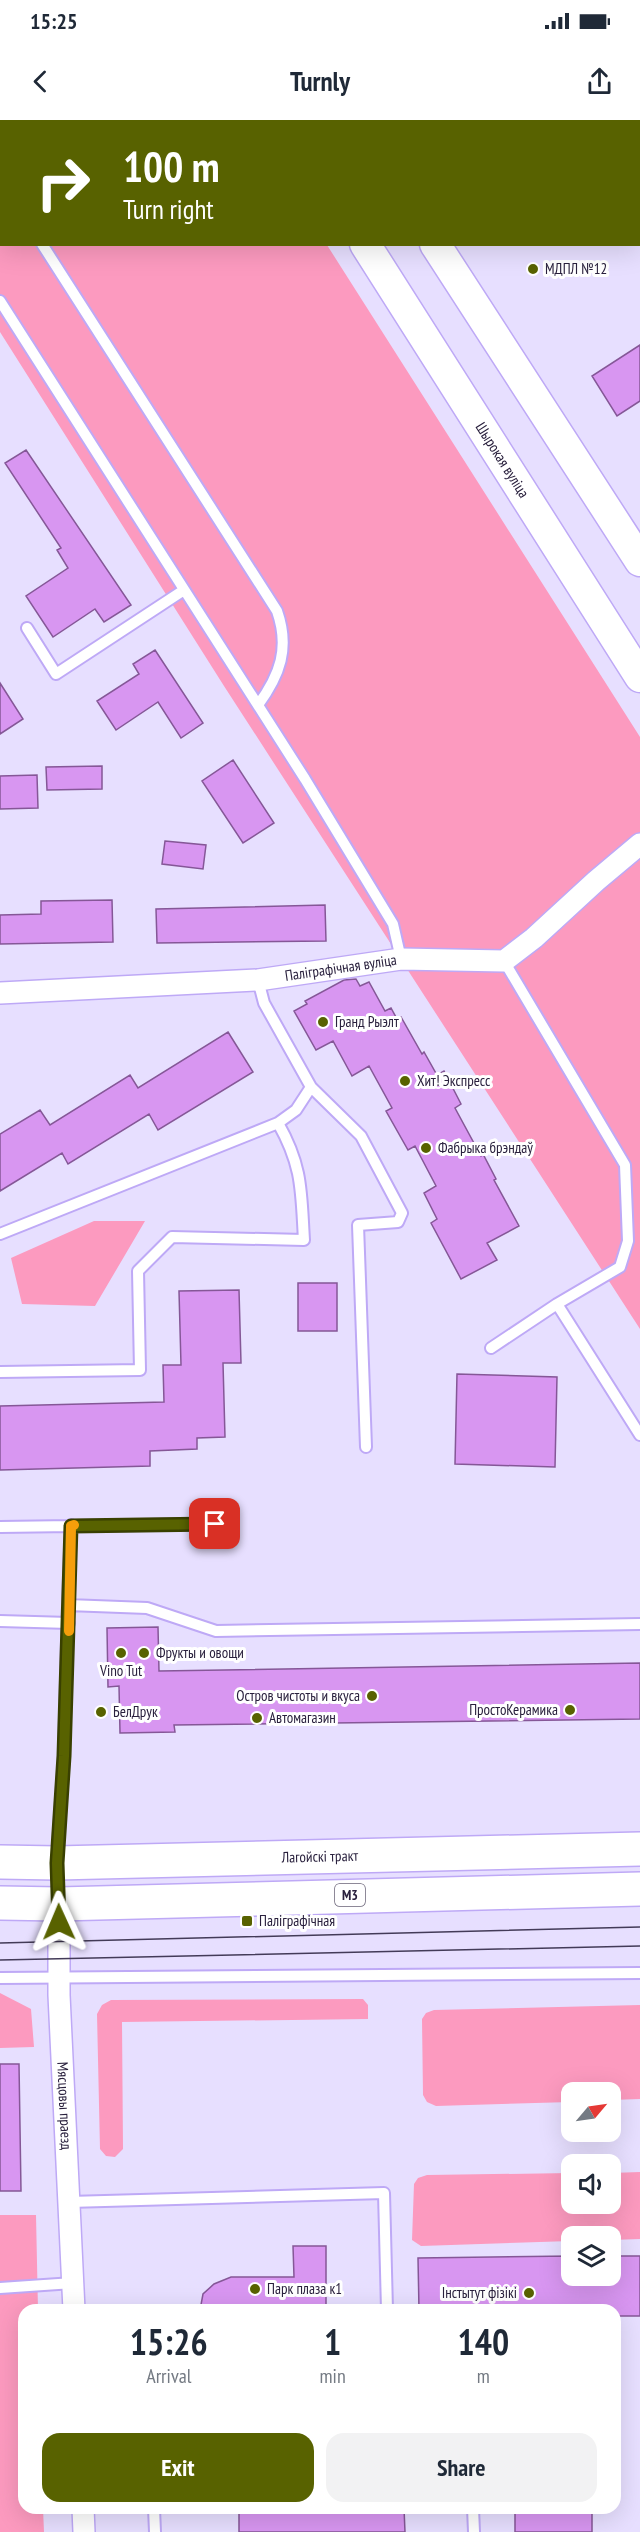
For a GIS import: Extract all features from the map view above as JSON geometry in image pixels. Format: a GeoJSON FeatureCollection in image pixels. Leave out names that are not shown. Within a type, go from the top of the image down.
{"type":"FeatureCollection","features":[{"type":"Feature","properties":{"kind":"main road","name":"Шырокая вуліца"},"geometry":{"type":"LineString","coordinates":[[366,246],[640,677]]}},
{"type":"Feature","properties":{"kind":"main road"},"geometry":{"type":"LineString","coordinates":[[436,246],[640,561]]}},
{"type":"Feature","properties":{"kind":"main road","name":"Лагойскі тракт"},"geometry":{"type":"LineString","coordinates":[[0,1862],[57,1863],[640,1849]]}},
{"type":"Feature","properties":{"kind":"main road"},"geometry":{"type":"LineString","coordinates":[[57,1863],[59,1904]]}},
{"type":"Feature","properties":{"kind":"main road","name":"М3"},"geometry":{"type":"LineString","coordinates":[[0,1903],[59,1904],[640,1889]]}},
{"type":"Feature","properties":{"kind":"street"},"geometry":{"type":"LineString","coordinates":[[504,961],[534,938],[596,880],[640,844]]}},
{"type":"Feature","properties":{"kind":"street","name":"Паліграфічная вуліца"},"geometry":{"type":"LineString","coordinates":[[0,993],[258,980],[400,959],[504,961]]}},
{"type":"Feature","properties":{"kind":"street","name":"Мясцовы праезд"},"geometry":{"type":"LineString","coordinates":[[59,1904],[59,1978],[74,2304]]}},
{"type":"Feature","properties":{"kind":"street"},"geometry":{"type":"LineString","coordinates":[[83,2514],[84,2532]]}},
{"type":"Feature","properties":{"kind":"lane"},"geometry":{"type":"LineString","coordinates":[[43,246],[275,606],[284,630],[283,649],[273,685],[258,705]]}},
{"type":"Feature","properties":{"kind":"lane"},"geometry":{"type":"LineString","coordinates":[[0,301],[258,705],[393,924],[400,959]]}},
{"type":"Feature","properties":{"kind":"lane"},"geometry":{"type":"LineString","coordinates":[[27,628],[56,674],[184,590]]}},
{"type":"Feature","properties":{"kind":"lane"},"geometry":{"type":"LineString","coordinates":[[491,1348],[557,1304],[620,1267],[628,1241],[625,1165],[504,961]]}},
{"type":"Feature","properties":{"kind":"lane"},"geometry":{"type":"LineString","coordinates":[[258,980],[264,1003],[311,1087],[361,1136],[402,1213],[398,1222],[358,1225],[366,1446]]}},
{"type":"Feature","properties":{"kind":"lane"},"geometry":{"type":"LineString","coordinates":[[0,1234],[278,1123],[296,1110],[311,1087]]}},
{"type":"Feature","properties":{"kind":"lane"},"geometry":{"type":"LineString","coordinates":[[0,1372],[140,1370],[138,1271],[172,1237],[304,1240],[299,1172],[290,1145],[278,1123]]}},
{"type":"Feature","properties":{"kind":"lane"},"geometry":{"type":"LineString","coordinates":[[557,1304],[640,1435]]}},
{"type":"Feature","properties":{"kind":"lane"},"geometry":{"type":"LineString","coordinates":[[0,1527],[215,1524]]}},
{"type":"Feature","properties":{"kind":"lane"},"geometry":{"type":"LineString","coordinates":[[57,1863],[69,1623],[71,1526]]}},
{"type":"Feature","properties":{"kind":"lane"},"geometry":{"type":"LineString","coordinates":[[68,1605],[147,1608],[216,1631],[640,1624]]}},
{"type":"Feature","properties":{"kind":"lane"},"geometry":{"type":"LineString","coordinates":[[0,1621],[69,1623]]}},
{"type":"Feature","properties":{"kind":"lane"},"geometry":{"type":"LineString","coordinates":[[0,1978],[640,1973]]}},
{"type":"Feature","properties":{"kind":"lane"},"geometry":{"type":"LineString","coordinates":[[69,2202],[384,2193],[387,2304]]}},
{"type":"Feature","properties":{"kind":"lane"},"geometry":{"type":"LineString","coordinates":[[0,2288],[73,2283]]}},
{"type":"Feature","properties":{"kind":"lane"},"geometry":{"type":"LineString","coordinates":[[154,2514],[155,2532]]}},
{"type":"Feature","properties":{"kind":"lane"},"geometry":{"type":"LineString","coordinates":[[473,2514],[474,2532]]}},
{"type":"Feature","properties":{"kind":"shaded area"},"geometry":{"type":"Polygon","coordinates":[[[0,246],[328,246],[640,737],[640,1329],[224,686],[0,332],[0,246]]]}},
{"type":"Feature","properties":{"kind":"shaded area"},"geometry":{"type":"Polygon","coordinates":[[[94,1221],[145,1221],[95,1306],[22,1304],[11,1258],[94,1221]]]}},
{"type":"Feature","properties":{"kind":"shaded area"},"geometry":{"type":"Polygon","coordinates":[[[0,1993],[31,2009],[34,2047],[0,2048],[0,1993]]]}},
{"type":"Feature","properties":{"kind":"shaded area"},"geometry":{"type":"Polygon","coordinates":[[[363,1999],[368,2005],[368,2019],[122,2022],[123,2149],[115,2157],[106,2156],[100,2149],[97,2014],[102,2005],[111,2000],[363,1999]]]}},
{"type":"Feature","properties":{"kind":"shaded area"},"geometry":{"type":"Polygon","coordinates":[[[640,2005],[640,2099],[621,2100],[621,2082],[561,2082],[561,2102],[436,2106],[427,2102],[423,2095],[422,2019],[426,2013],[434,2010],[640,2005]]]}},
{"type":"Feature","properties":{"kind":"shaded area"},"geometry":{"type":"Polygon","coordinates":[[[640,2172],[640,2239],[621,2240],[621,2226],[561,2226],[561,2241],[421,2246],[412,2240],[414,2184],[418,2178],[427,2175],[561,2173],[561,2214],[621,2214],[621,2173],[640,2172]]]}},
{"type":"Feature","properties":{"kind":"shaded area"},"geometry":{"type":"Polygon","coordinates":[[[0,2215],[36,2215],[38,2304],[18,2304],[18,2514],[43,2514],[44,2532],[0,2532],[0,2215]]]}},
{"type":"Feature","properties":{"kind":"building"},"geometry":{"type":"Polygon","coordinates":[[[640,345],[640,401],[617,416],[592,376],[640,345]]]}},
{"type":"Feature","properties":{"kind":"building"},"geometry":{"type":"Polygon","coordinates":[[[26,450],[131,605],[104,622],[95,609],[53,637],[26,596],[68,568],[57,550],[61,548],[5,463],[26,450]]]}},
{"type":"Feature","properties":{"kind":"building"},"geometry":{"type":"Polygon","coordinates":[[[155,650],[203,723],[181,738],[158,702],[116,730],[97,701],[139,674],[133,664],[155,650]]]}},
{"type":"Feature","properties":{"kind":"building"},"geometry":{"type":"Polygon","coordinates":[[[0,683],[23,719],[0,734],[0,683]]]}},
{"type":"Feature","properties":{"kind":"building"},"geometry":{"type":"Polygon","coordinates":[[[233,760],[274,823],[243,843],[202,781],[233,760]]]}},
{"type":"Feature","properties":{"kind":"building"},"geometry":{"type":"Polygon","coordinates":[[[102,766],[102,789],[47,790],[46,767],[102,766]]]}},
{"type":"Feature","properties":{"kind":"building"},"geometry":{"type":"Polygon","coordinates":[[[37,775],[38,808],[0,809],[0,776],[37,775]]]}},
{"type":"Feature","properties":{"kind":"building"},"geometry":{"type":"Polygon","coordinates":[[[165,841],[206,845],[203,869],[162,864],[165,841]]]}},
{"type":"Feature","properties":{"kind":"building"},"geometry":{"type":"Polygon","coordinates":[[[112,900],[113,942],[0,944],[0,915],[41,914],[41,901],[112,900]]]}},
{"type":"Feature","properties":{"kind":"building"},"geometry":{"type":"Polygon","coordinates":[[[325,905],[326,941],[157,943],[156,909],[325,905]]]}},
{"type":"Feature","properties":{"kind":"building"},"geometry":{"type":"Polygon","coordinates":[[[356,979],[360,986],[369,982],[385,1011],[391,1008],[397,1019],[401,1017],[437,1075],[444,1071],[461,1104],[455,1108],[481,1156],[483,1154],[519,1226],[487,1243],[497,1260],[461,1279],[431,1223],[437,1219],[424,1193],[436,1186],[415,1146],[408,1150],[386,1111],[392,1108],[369,1066],[352,1076],[333,1041],[316,1050],[294,1011],[307,1004],[305,1001],[344,980],[356,979]]]}},
{"type":"Feature","properties":{"kind":"building"},"geometry":{"type":"Polygon","coordinates":[[[228,1032],[253,1072],[158,1130],[149,1114],[68,1164],[62,1153],[0,1191],[0,1134],[40,1110],[50,1125],[130,1075],[138,1088],[228,1032]]]}},
{"type":"Feature","properties":{"kind":"building"},"geometry":{"type":"Polygon","coordinates":[[[298,1283],[337,1283],[337,1331],[298,1331],[298,1283]]]}},
{"type":"Feature","properties":{"kind":"building"},"geometry":{"type":"Polygon","coordinates":[[[239,1290],[241,1363],[223,1363],[225,1437],[197,1438],[197,1449],[150,1451],[150,1466],[0,1470],[0,1406],[164,1402],[163,1365],[181,1365],[179,1291],[239,1290]]]}},
{"type":"Feature","properties":{"kind":"building"},"geometry":{"type":"Polygon","coordinates":[[[457,1374],[557,1377],[555,1467],[455,1464],[457,1374]]]}},
{"type":"Feature","properties":{"kind":"building"},"geometry":{"type":"Polygon","coordinates":[[[158,1627],[159,1671],[640,1663],[640,1719],[174,1725],[175,1732],[120,1733],[119,1686],[108,1687],[107,1628],[158,1627]]]}},
{"type":"Feature","properties":{"kind":"building"},"geometry":{"type":"Polygon","coordinates":[[[0,2064],[19,2064],[21,2191],[0,2191],[0,2064]]]}},
{"type":"Feature","properties":{"kind":"building"},"geometry":{"type":"Polygon","coordinates":[[[293,2246],[326,2246],[326,2304],[201,2304],[203,2294],[214,2284],[231,2277],[294,2277],[293,2246]]]}},
{"type":"Feature","properties":{"kind":"building","name":"Інстытут фізікі"},"geometry":{"type":"Polygon","coordinates":[[[561,2256],[561,2286],[621,2286],[621,2256],[640,2256],[640,2316],[621,2316],[621,2304],[419,2304],[418,2258],[561,2256]]]}},
{"type":"Feature","properties":{"kind":"building"},"geometry":{"type":"Polygon","coordinates":[[[239,2514],[404,2514],[405,2532],[239,2532],[239,2514]]]}},
{"type":"Feature","properties":{"kind":"building"},"geometry":{"type":"Polygon","coordinates":[[[515,2514],[592,2514],[592,2532],[515,2532],[515,2514]]]}},
{"type":"Feature","properties":{"kind":"tram line"},"geometry":{"type":"LineString","coordinates":[[0,1943],[640,1927]]}},
{"type":"Feature","properties":{"kind":"tram line"},"geometry":{"type":"LineString","coordinates":[[0,1960],[640,1946]]}},
{"type":"Feature","properties":{"kind":"slow traffic"},"geometry":{"type":"LineString","coordinates":[[69,1631],[71,1526],[74,1525]]}},
{"type":"Feature","properties":{"kind":"place","name":"МДПЛ №12"},"geometry":{"type":"Point","coordinates":[533,269]}},
{"type":"Feature","properties":{"kind":"place","name":"Гранд Рыэлт"},"geometry":{"type":"Point","coordinates":[323,1022]}},
{"type":"Feature","properties":{"kind":"place","name":"Хит! Экспресс"},"geometry":{"type":"Point","coordinates":[405,1081]}},
{"type":"Feature","properties":{"kind":"place","name":"Фабрыка брэндаў"},"geometry":{"type":"Point","coordinates":[426,1148]}},
{"type":"Feature","properties":{"kind":"place","name":"Vino Tut"},"geometry":{"type":"Point","coordinates":[121,1653]}},
{"type":"Feature","properties":{"kind":"place","name":"Фрукты и овощи"},"geometry":{"type":"Point","coordinates":[144,1653]}},
{"type":"Feature","properties":{"kind":"place","name":"Остров чистоты и вкуса"},"geometry":{"type":"Point","coordinates":[372,1696]}},
{"type":"Feature","properties":{"kind":"place","name":"ПростоКерамика"},"geometry":{"type":"Point","coordinates":[570,1710]}},
{"type":"Feature","properties":{"kind":"place","name":"БелДрук"},"geometry":{"type":"Point","coordinates":[101,1712]}},
{"type":"Feature","properties":{"kind":"place","name":"Автомагазин"},"geometry":{"type":"Point","coordinates":[257,1718]}},
{"type":"Feature","properties":{"kind":"place","name":"Паліграфічная"},"geometry":{"type":"Point","coordinates":[247,1921]}},
{"type":"Feature","properties":{"kind":"place","name":"Парк плаза к1"},"geometry":{"type":"Point","coordinates":[255,2289]}},
{"type":"Feature","properties":{"kind":"place","name":"Інстытут фізікі"},"geometry":{"type":"Point","coordinates":[529,2293]}},
{"type":"Feature","properties":{"kind":"route"},"geometry":{"type":"LineString","coordinates":[[59,1922],[57,1863],[64,1756],[71,1526],[215,1524]]}}]}
